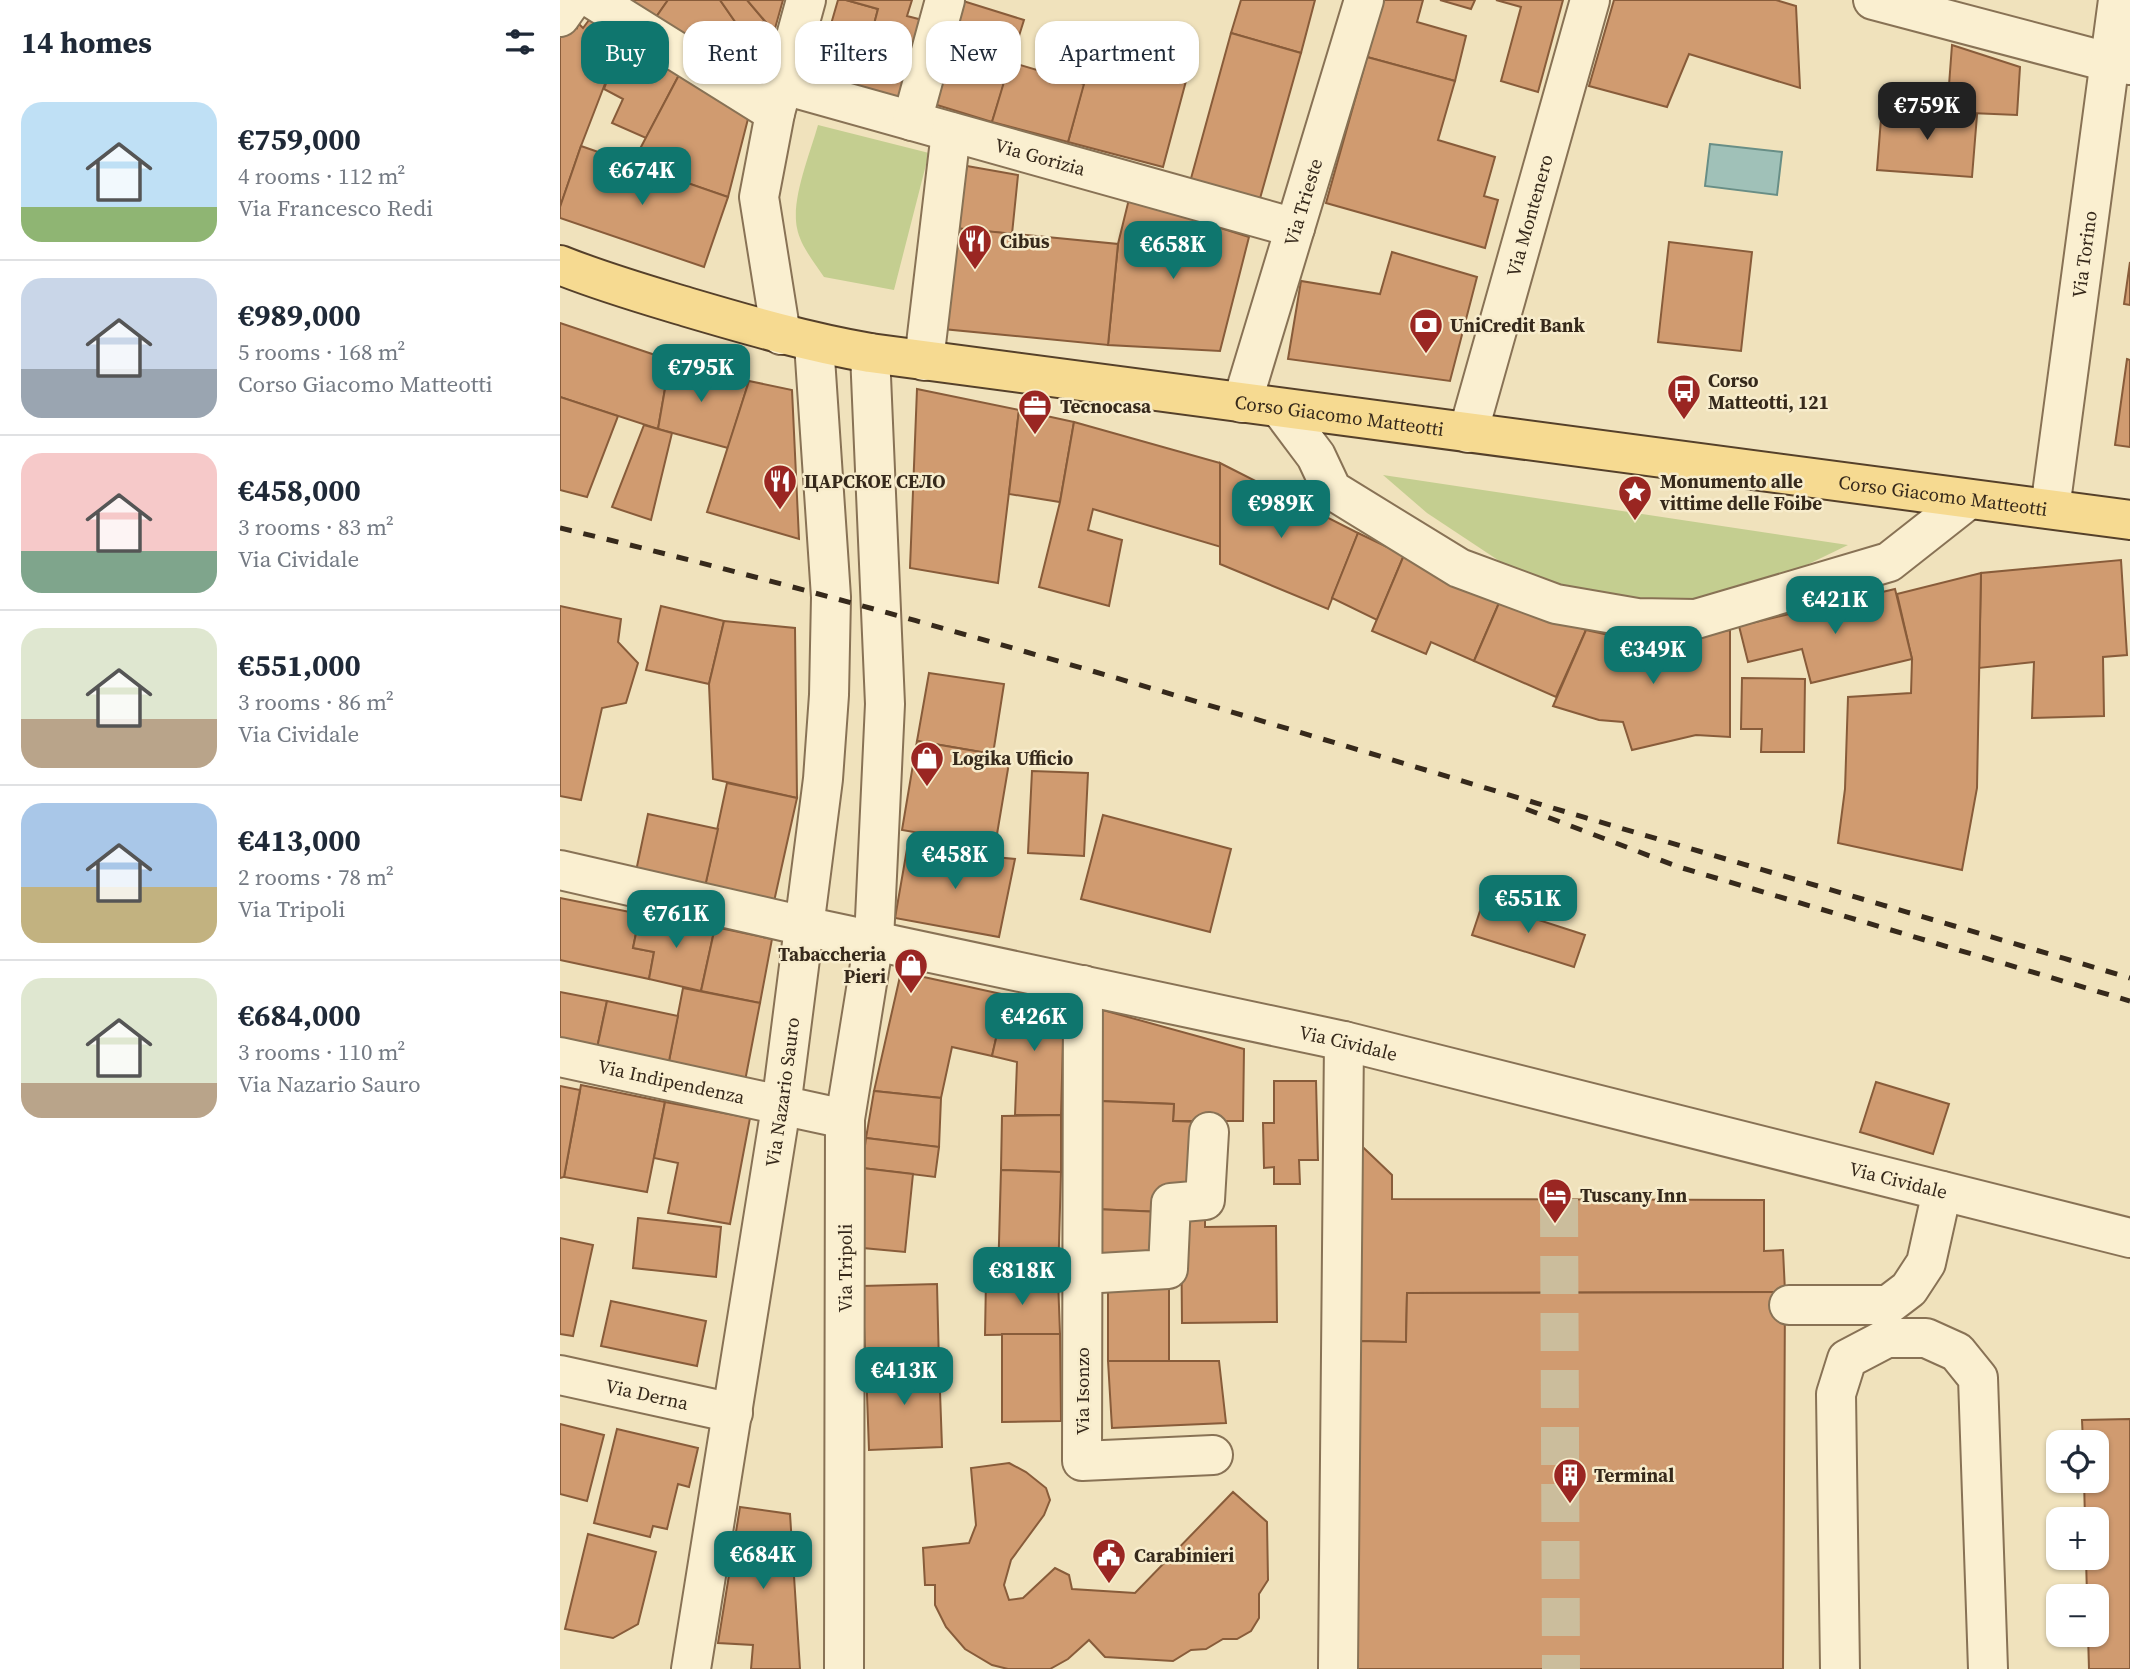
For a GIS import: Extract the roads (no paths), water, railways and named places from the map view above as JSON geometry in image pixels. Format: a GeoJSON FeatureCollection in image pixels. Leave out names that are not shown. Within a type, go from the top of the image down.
{"type":"FeatureCollection","features":[{"type":"Feature","properties":{"kind":"main road","name":"Corso Giacomo Matteotti"},"geometry":{"type":"LineString","coordinates":[[560,265],[593,278],[798,339],[870,353],[2130,520]]}},
{"type":"Feature","properties":{"kind":"street"},"geometry":{"type":"LineString","coordinates":[[560,17],[572,0]]}},
{"type":"Feature","properties":{"kind":"street","name":"Via Gorizia"},"geometry":{"type":"LineString","coordinates":[[594,0],[780,99],[912,121],[1295,228]]}},
{"type":"Feature","properties":{"kind":"street","name":"Via Nazario Sauro"},"geometry":{"type":"LineString","coordinates":[[691,1669],[781,1107],[823,779],[829,695],[831,597],[798,339],[759,197],[780,99],[806,0]]}},
{"type":"Feature","properties":{"kind":"street"},"geometry":{"type":"LineString","coordinates":[[912,121],[945,0]]}},
{"type":"Feature","properties":{"kind":"street","name":"Via Trieste"},"geometry":{"type":"LineString","coordinates":[[1242,403],[1364,0]]}},
{"type":"Feature","properties":{"kind":"street","name":"Via Montenero"},"geometry":{"type":"LineString","coordinates":[[1468,433],[1590,0]]}},
{"type":"Feature","properties":{"kind":"street"},"geometry":{"type":"LineString","coordinates":[[1873,0],[2120,64]]}},
{"type":"Feature","properties":{"kind":"street","name":"Via Torino"},"geometry":{"type":"LineString","coordinates":[[2050,509],[2120,64],[2118,0]]}},
{"type":"Feature","properties":{"kind":"street"},"geometry":{"type":"LineString","coordinates":[[924,361],[951,132]]}},
{"type":"Feature","properties":{"kind":"street"},"geometry":{"type":"LineString","coordinates":[[845,1119],[874,940],[885,704],[870,353]]}},
{"type":"Feature","properties":{"kind":"street"},"geometry":{"type":"LineString","coordinates":[[1280,408],[1316,457],[1332,490],[1459,568],[1556,604],[1637,618],[1696,619],[1889,562],[1969,499]]}},
{"type":"Feature","properties":{"kind":"street","name":"Via Cividale"},"geometry":{"type":"LineString","coordinates":[[560,870],[804,926],[1344,1041],[2130,1238]]}},
{"type":"Feature","properties":{"kind":"street","name":"Via Isonzo"},"geometry":{"type":"LineString","coordinates":[[1083,985],[1082,1461],[1213,1455]]}},
{"type":"Feature","properties":{"kind":"street"},"geometry":{"type":"LineString","coordinates":[[1338,1669],[1344,1041]]}},
{"type":"Feature","properties":{"kind":"street","name":"Via Indipendenza"},"geometry":{"type":"LineString","coordinates":[[560,1057],[845,1119]]}},
{"type":"Feature","properties":{"kind":"street","name":"Via Tripoli"},"geometry":{"type":"LineString","coordinates":[[844,1669],[845,1119]]}},
{"type":"Feature","properties":{"kind":"street"},"geometry":{"type":"LineString","coordinates":[[1083,1274],[1168,1269],[1171,1203],[1205,1200],[1209,1132]]}},
{"type":"Feature","properties":{"kind":"street"},"geometry":{"type":"LineString","coordinates":[[1789,1305],[1888,1305],[1909,1289],[1926,1263],[1942,1191]]}},
{"type":"Feature","properties":{"kind":"street"},"geometry":{"type":"LineString","coordinates":[[1840,1669],[1836,1394],[1847,1359],[1887,1338],[1926,1338],[1957,1352],[1978,1378],[1988,1669]]}},
{"type":"Feature","properties":{"kind":"street","name":"Via Derna"},"geometry":{"type":"LineString","coordinates":[[560,1375],[733,1413]]}},
{"type":"Feature","properties":{"kind":"water"},"geometry":{"type":"Polygon","coordinates":[[[1710,144],[1782,152],[1777,195],[1705,186],[1710,144]]]}},
{"type":"Feature","properties":{"kind":"tunnel"},"geometry":{"type":"LineString","coordinates":[[1559,1199],[1561,1669]]}},
{"type":"Feature","properties":{"kind":"railway"},"geometry":{"type":"LineString","coordinates":[[560,528],[667,554],[984,640],[2130,978]]}},
{"type":"Feature","properties":{"kind":"railway"},"geometry":{"type":"LineString","coordinates":[[1526,809],[1679,867],[2130,1001]]}},
{"type":"Feature","properties":{"kind":"place","name":"Cibus"},"geometry":{"type":"Point","coordinates":[975,271]}},
{"type":"Feature","properties":{"kind":"place","name":"UniCredit Bank"},"geometry":{"type":"Point","coordinates":[1426,355]}},
{"type":"Feature","properties":{"kind":"place","name":"Corso Matteotti, 121"},"geometry":{"type":"Point","coordinates":[1684,421]}},
{"type":"Feature","properties":{"kind":"place","name":"Tecnocasa"},"geometry":{"type":"Point","coordinates":[1035,436]}},
{"type":"Feature","properties":{"kind":"place","name":"ЦАРСКОЕ СЕЛО"},"geometry":{"type":"Point","coordinates":[780,511]}},
{"type":"Feature","properties":{"kind":"place","name":"Monumento alle vittime delle Foibe"},"geometry":{"type":"Point","coordinates":[1635,522]}},
{"type":"Feature","properties":{"kind":"place","name":"Logika Ufficio"},"geometry":{"type":"Point","coordinates":[927,788]}},
{"type":"Feature","properties":{"kind":"place","name":"Tabaccheria Pieri"},"geometry":{"type":"Point","coordinates":[911,995]}},
{"type":"Feature","properties":{"kind":"place","name":"Tuscany Inn"},"geometry":{"type":"Point","coordinates":[1555,1225]}},
{"type":"Feature","properties":{"kind":"place","name":"Terminal"},"geometry":{"type":"Point","coordinates":[1570,1505]}},
{"type":"Feature","properties":{"kind":"place","name":"Carabinieri"},"geometry":{"type":"Point","coordinates":[1109,1585]}}]}
